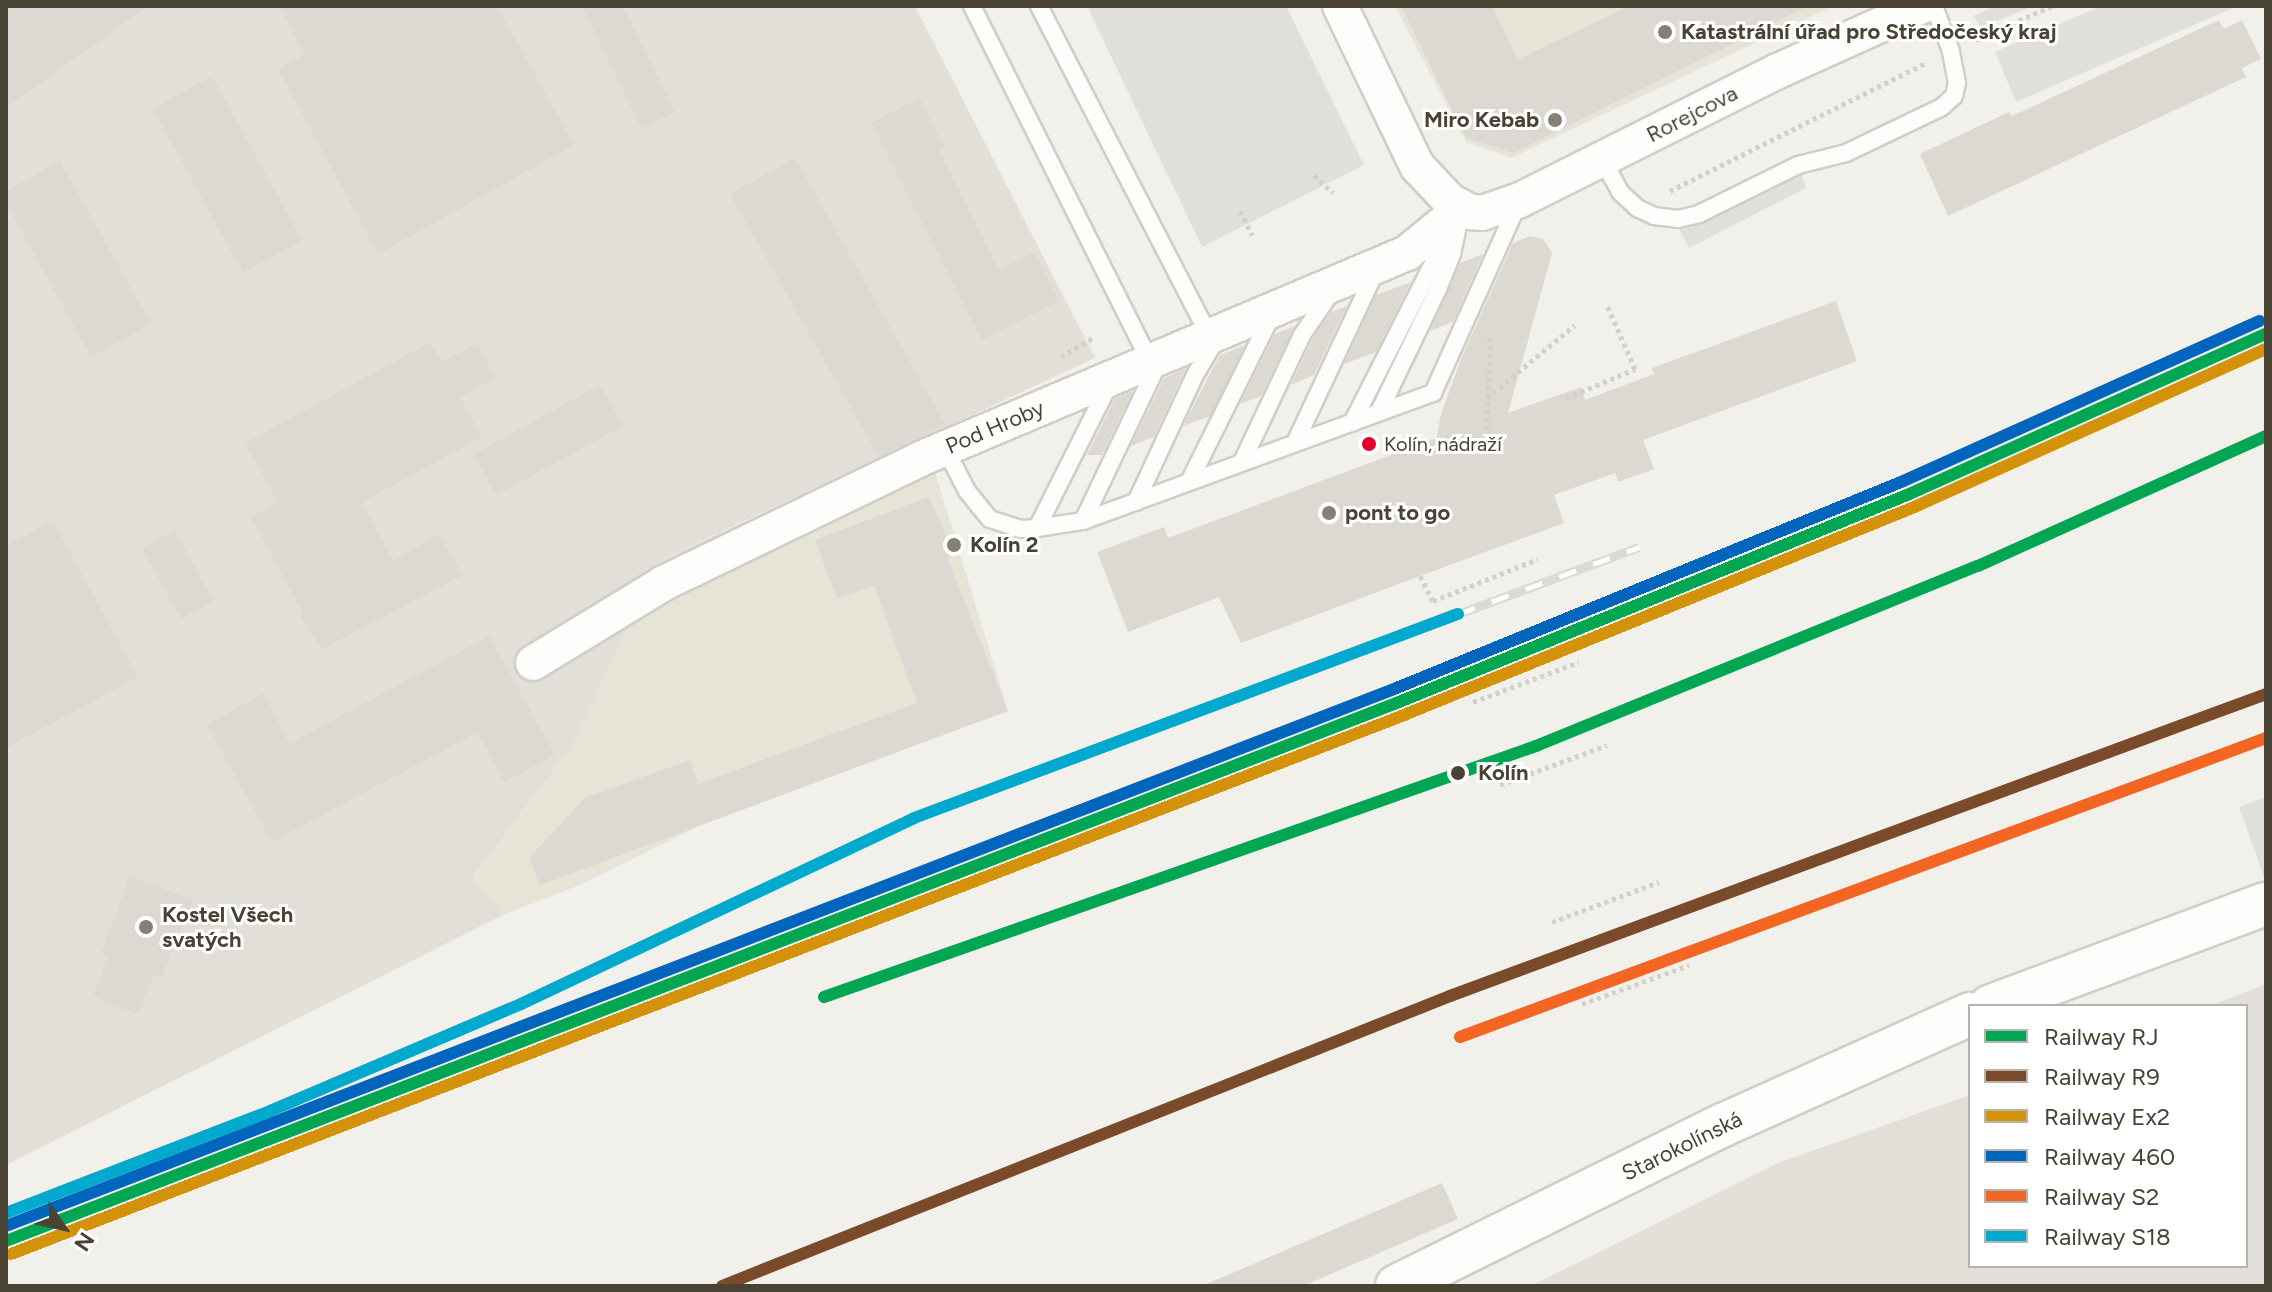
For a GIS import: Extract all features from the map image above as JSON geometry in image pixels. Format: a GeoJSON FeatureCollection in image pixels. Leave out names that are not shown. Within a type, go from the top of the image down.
{"type":"FeatureCollection","features":[{"type":"Feature","properties":{"kind":"street"},"geometry":{"type":"LineString","coordinates":[[1340,6],[1417,166],[1438,191],[1462,208]]}},
{"type":"Feature","properties":{"kind":"street","name":"Rorejcova"},"geometry":{"type":"LineString","coordinates":[[1462,208],[1482,213],[1520,200],[1778,71],[1922,6]]}},
{"type":"Feature","properties":{"kind":"street","name":"Pod Hroby"},"geometry":{"type":"LineString","coordinates":[[533,663],[664,583],[945,448],[1407,253],[1462,208]]}},
{"type":"Feature","properties":{"kind":"street"},"geometry":{"type":"LineString","coordinates":[[1996,1004],[2266,904]]}},
{"type":"Feature","properties":{"kind":"street","name":"Starokolínská"},"geometry":{"type":"LineString","coordinates":[[1397,1286],[1723,1125],[1968,1015]]}},
{"type":"Feature","properties":{"kind":"lane"},"geometry":{"type":"LineString","coordinates":[[972,6],[1156,360],[1083,521]]}},
{"type":"Feature","properties":{"kind":"lane"},"geometry":{"type":"LineString","coordinates":[[1039,6],[1215,335],[1136,502]]}},
{"type":"Feature","properties":{"kind":"lane"},"geometry":{"type":"LineString","coordinates":[[1602,159],[1620,192],[1637,208],[1654,216],[1678,219],[1699,214],[1798,165],[1846,153],[1942,107],[1954,96],[1957,83],[1951,51],[1934,6]]}},
{"type":"Feature","properties":{"kind":"lane"},"geometry":{"type":"LineString","coordinates":[[945,448],[967,491],[990,519],[1020,529],[1037,528],[1083,521],[1433,393],[1520,200]]}},
{"type":"Feature","properties":{"kind":"lane"},"geometry":{"type":"LineString","coordinates":[[1379,412],[1452,254],[1462,208]]}},
{"type":"Feature","properties":{"kind":"lane"},"geometry":{"type":"LineString","coordinates":[[1352,423],[1415,293],[1462,208]]}},
{"type":"Feature","properties":{"kind":"lane"},"geometry":{"type":"LineString","coordinates":[[1295,443],[1378,267]]}},
{"type":"Feature","properties":{"kind":"lane"},"geometry":{"type":"LineString","coordinates":[[1242,462],[1302,335],[1336,285]]}},
{"type":"Feature","properties":{"kind":"lane"},"geometry":{"type":"LineString","coordinates":[[1189,482],[1274,310]]}},
{"type":"Feature","properties":{"kind":"lane"},"geometry":{"type":"LineString","coordinates":[[1037,528],[1113,378]]}},
{"type":"Feature","properties":{"kind":"path"},"geometry":{"type":"LineString","coordinates":[[1637,208],[1951,51],[2052,6]]}},
{"type":"Feature","properties":{"kind":"path"},"geometry":{"type":"LineString","coordinates":[[1314,175],[1333,193]]}},
{"type":"Feature","properties":{"kind":"path"},"geometry":{"type":"LineString","coordinates":[[1240,211],[1252,235]]}},
{"type":"Feature","properties":{"kind":"path"},"geometry":{"type":"LineString","coordinates":[[1566,398],[1635,369],[1608,307]]}},
{"type":"Feature","properties":{"kind":"path"},"geometry":{"type":"LineString","coordinates":[[1486,398],[1575,325]]}},
{"type":"Feature","properties":{"kind":"path"},"geometry":{"type":"LineString","coordinates":[[1420,576],[1433,601],[1538,559]]}},
{"type":"Feature","properties":{"kind":"path"},"geometry":{"type":"LineString","coordinates":[[1473,702],[1579,662]]}},
{"type":"Feature","properties":{"kind":"path"},"geometry":{"type":"LineString","coordinates":[[1500,785],[1607,745]]}},
{"type":"Feature","properties":{"kind":"path"},"geometry":{"type":"LineString","coordinates":[[1552,922],[1659,882]]}},
{"type":"Feature","properties":{"kind":"path"},"geometry":{"type":"LineString","coordinates":[[1582,1004],[1689,965]]}},
{"type":"Feature","properties":{"kind":"shaded area"},"geometry":{"type":"Polygon","coordinates":[[[6,6],[915,6],[1095,358],[660,560],[573,744],[473,878],[503,915],[6,1165],[6,6]]]}},
{"type":"Feature","properties":{"kind":"shaded area"},"geometry":{"type":"Polygon","coordinates":[[[1087,6],[1286,6],[1364,165],[1202,247],[1087,6]]]}},
{"type":"Feature","properties":{"kind":"shaded area"},"geometry":{"type":"Polygon","coordinates":[[[1395,6],[1833,6],[1511,158],[1466,142],[1395,6]]]}},
{"type":"Feature","properties":{"kind":"shaded area"},"geometry":{"type":"Polygon","coordinates":[[[1996,6],[2033,6],[1981,28],[1973,16],[1996,6]]]}},
{"type":"Feature","properties":{"kind":"shaded area"},"geometry":{"type":"Polygon","coordinates":[[[2101,6],[2238,6],[2016,102],[1995,52],[2101,6]]]}},
{"type":"Feature","properties":{"kind":"shaded area"},"geometry":{"type":"Polygon","coordinates":[[[1798,165],[1806,188],[1689,248],[1677,225],[1798,165]]]}},
{"type":"Feature","properties":{"kind":"shaded area"},"geometry":{"type":"Polygon","coordinates":[[[925,439],[1008,711],[711,820],[580,885],[503,915],[473,879],[573,744],[660,560],[925,439]]]}},
{"type":"Feature","properties":{"kind":"shaded area"},"geometry":{"type":"Polygon","coordinates":[[[2266,797],[2266,876],[2264,877],[2239,807],[2266,797]]]}},
{"type":"Feature","properties":{"kind":"shaded area"},"geometry":{"type":"Polygon","coordinates":[[[2266,984],[2266,1286],[1531,1286],[1778,1163],[1968,1096],[1968,1268],[2248,1268],[2248,1004],[2215,1004],[2266,984]]]}},
{"type":"Feature","properties":{"kind":"building"},"geometry":{"type":"Polygon","coordinates":[[[6,6],[148,6],[6,108],[6,6]]]}},
{"type":"Feature","properties":{"kind":"building"},"geometry":{"type":"Polygon","coordinates":[[[280,6],[497,6],[574,145],[378,254],[278,69],[304,55],[280,6]]]}},
{"type":"Feature","properties":{"kind":"building"},"geometry":{"type":"Polygon","coordinates":[[[582,6],[623,6],[675,112],[641,128],[582,6]]]}},
{"type":"Feature","properties":{"kind":"building"},"geometry":{"type":"Polygon","coordinates":[[[1401,6],[1492,6],[1518,60],[1629,6],[1808,6],[1514,153],[1466,138],[1401,6]]]}},
{"type":"Feature","properties":{"kind":"building"},"geometry":{"type":"Polygon","coordinates":[[[2219,20],[2224,29],[2242,20],[2261,59],[2242,68],[2246,77],[1948,216],[1920,154],[2009,112],[2012,116],[2219,20]]]}},
{"type":"Feature","properties":{"kind":"building"},"geometry":{"type":"Polygon","coordinates":[[[212,76],[302,240],[243,273],[153,109],[212,76]]]}},
{"type":"Feature","properties":{"kind":"building"},"geometry":{"type":"Polygon","coordinates":[[[920,98],[944,147],[939,150],[999,270],[1035,252],[1059,301],[982,340],[871,123],[920,98]]]}},
{"type":"Feature","properties":{"kind":"building"},"geometry":{"type":"Polygon","coordinates":[[[795,158],[945,424],[879,457],[730,194],[795,158]]]}},
{"type":"Feature","properties":{"kind":"building"},"geometry":{"type":"Polygon","coordinates":[[[60,161],[151,324],[91,357],[6,203],[6,191],[60,161]]]}},
{"type":"Feature","properties":{"kind":"building"},"geometry":{"type":"Polygon","coordinates":[[[1530,236],[1543,239],[1552,253],[1508,413],[1581,387],[1585,400],[1654,374],[1652,368],[1836,301],[1857,361],[1643,440],[1654,469],[1618,482],[1615,473],[1554,495],[1564,523],[1241,643],[1219,597],[1128,632],[1097,552],[1164,527],[1168,538],[1437,438],[1440,417],[1461,359],[1513,243],[1530,236]]]}},
{"type":"Feature","properties":{"kind":"building"},"geometry":{"type":"Polygon","coordinates":[[[1483,254],[1453,322],[1430,331],[1460,263],[1483,254]]]}},
{"type":"Feature","properties":{"kind":"building"},"geometry":{"type":"Polygon","coordinates":[[[1411,282],[1376,352],[1344,364],[1376,295],[1411,282]]]}},
{"type":"Feature","properties":{"kind":"building"},"geometry":{"type":"Polygon","coordinates":[[[1347,306],[1314,375],[1291,385],[1312,340],[1331,312],[1347,306]]]}},
{"type":"Feature","properties":{"kind":"building"},"geometry":{"type":"Polygon","coordinates":[[[1295,326],[1261,396],[1240,404],[1275,334],[1295,326]]]}},
{"type":"Feature","properties":{"kind":"building"},"geometry":{"type":"Polygon","coordinates":[[[431,342],[441,362],[477,344],[496,378],[460,397],[482,437],[362,502],[393,561],[439,534],[463,575],[322,649],[300,615],[303,613],[251,517],[278,503],[245,443],[431,342]]]}},
{"type":"Feature","properties":{"kind":"building"},"geometry":{"type":"Polygon","coordinates":[[[1245,345],[1210,416],[1183,426],[1220,355],[1245,345]]]}},
{"type":"Feature","properties":{"kind":"building"},"geometry":{"type":"Polygon","coordinates":[[[1186,368],[1154,437],[1131,446],[1164,378],[1186,368]]]}},
{"type":"Feature","properties":{"kind":"building"},"geometry":{"type":"Polygon","coordinates":[[[600,385],[623,426],[496,495],[474,454],[600,385]]]}},
{"type":"Feature","properties":{"kind":"building"},"geometry":{"type":"Polygon","coordinates":[[[1133,391],[1102,455],[1087,455],[1115,398],[1133,391]]]}},
{"type":"Feature","properties":{"kind":"building"},"geometry":{"type":"Polygon","coordinates":[[[929,497],[954,554],[947,557],[1008,711],[540,885],[529,858],[585,798],[690,760],[698,784],[917,703],[874,585],[837,599],[815,540],[929,497]]]}},
{"type":"Feature","properties":{"kind":"building"},"geometry":{"type":"Polygon","coordinates":[[[53,521],[138,677],[6,748],[6,546],[53,521]]]}},
{"type":"Feature","properties":{"kind":"building"},"geometry":{"type":"Polygon","coordinates":[[[175,530],[213,601],[181,619],[142,548],[175,530]]]}},
{"type":"Feature","properties":{"kind":"building"},"geometry":{"type":"Polygon","coordinates":[[[489,636],[555,755],[504,782],[478,732],[272,842],[207,725],[264,693],[289,744],[489,636]]]}},
{"type":"Feature","properties":{"kind":"building","name":"Kostel Všech svatých"},"geometry":{"type":"Polygon","coordinates":[[[130,876],[193,900],[161,978],[154,975],[137,1014],[93,996],[108,956],[101,953],[130,876]]]}},
{"type":"Feature","properties":{"kind":"building"},"geometry":{"type":"Polygon","coordinates":[[[1442,1183],[1458,1219],[1303,1286],[1202,1286],[1442,1183]]]}},
{"type":"Feature","properties":{"kind":"railway"},"geometry":{"type":"LineString","coordinates":[[1458,614],[1639,547]]}},
{"type":"Feature","properties":{"kind":"rail line","name":"460"},"geometry":{"type":"LineString","coordinates":[[6,1226],[1394,689],[1901,482],[2260,321]]}},
{"type":"Feature","properties":{"kind":"rail line","name":"RJ"},"geometry":{"type":"LineString","coordinates":[[6,1241],[1399,702],[1907,495],[2266,334]]}},
{"type":"Feature","properties":{"kind":"rail line","name":"Ex2"},"geometry":{"type":"LineString","coordinates":[[11,1254],[1404,715],[1912,508],[2266,349]]}},
{"type":"Feature","properties":{"kind":"rail line","name":"RJ"},"geometry":{"type":"LineString","coordinates":[[824,997],[1536,746],[1978,566],[2266,436]]}},
{"type":"Feature","properties":{"kind":"rail line","name":"S18"},"geometry":{"type":"LineString","coordinates":[[6,1213],[263,1114],[521,1004],[914,818],[1458,614]]}},
{"type":"Feature","properties":{"kind":"rail line","name":"R9"},"geometry":{"type":"LineString","coordinates":[[722,1286],[1450,996],[2266,694]]}},
{"type":"Feature","properties":{"kind":"rail line","name":"S2"},"geometry":{"type":"LineString","coordinates":[[1460,1037],[2266,738]]}},
{"type":"Feature","properties":{"kind":"place","name":"Katastrální úřad pro Středočeský kraj"},"geometry":{"type":"Point","coordinates":[1665,32]}},
{"type":"Feature","properties":{"kind":"place","name":"Miro Kebab"},"geometry":{"type":"Point","coordinates":[1555,120]}},
{"type":"Feature","properties":{"kind":"place","name":"Kolín, nádraží"},"geometry":{"type":"Point","coordinates":[1369,444]}},
{"type":"Feature","properties":{"kind":"place","name":"pont to go"},"geometry":{"type":"Point","coordinates":[1329,513]}},
{"type":"Feature","properties":{"kind":"place","name":"Kolín 2"},"geometry":{"type":"Point","coordinates":[954,545]}},
{"type":"Feature","properties":{"kind":"place","name":"Kolín"},"geometry":{"type":"Point","coordinates":[1458,773]}},
{"type":"Feature","properties":{"kind":"place","name":"Kostel Všech svatých"},"geometry":{"type":"Point","coordinates":[146,927]}}]}
